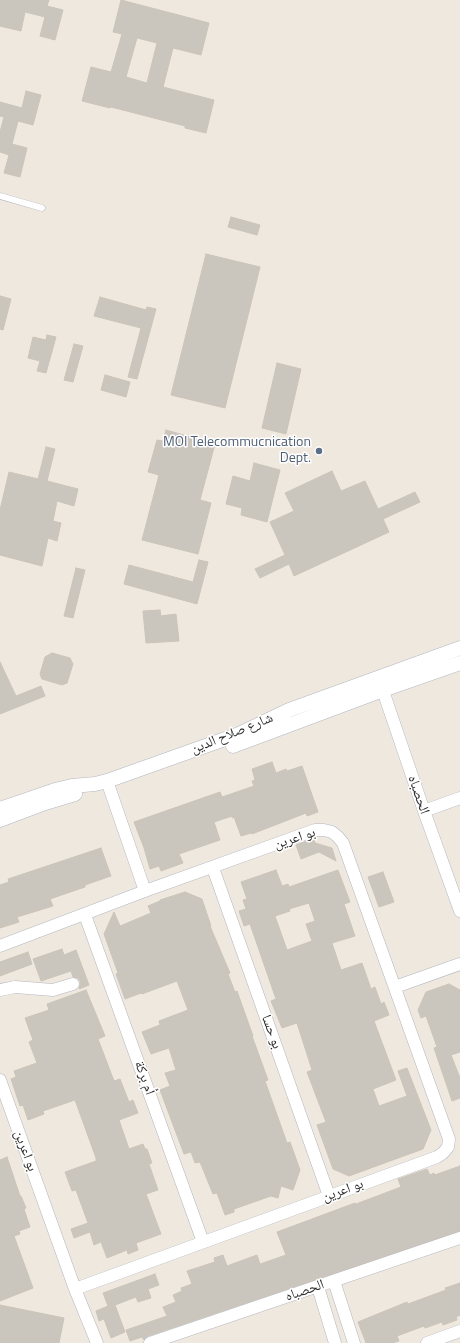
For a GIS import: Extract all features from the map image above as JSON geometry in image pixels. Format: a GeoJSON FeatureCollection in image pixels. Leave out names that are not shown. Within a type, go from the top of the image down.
{"type":"FeatureCollection","features":[{"type":"Feature","properties":{"kind":"street","name":"شارع صلاح الدين"},"geometry":{"type":"LineString","coordinates":[[0,820],[60,798],[108,785],[258,737],[460,648]]}},
{"type":"Feature","properties":{"kind":"street","name":"شارع صلاح الدين"},"geometry":{"type":"LineString","coordinates":[[380,684],[460,663]]}},
{"type":"Feature","properties":{"kind":"street","name":"الحصباه"},"geometry":{"type":"LineString","coordinates":[[380,684],[460,911]]}},
{"type":"Feature","properties":{"kind":"street","name":"شارع صلاح الدين"},"geometry":{"type":"LineString","coordinates":[[0,809],[55,790],[72,786],[108,785]]}},
{"type":"Feature","properties":{"kind":"street"},"geometry":{"type":"LineString","coordinates":[[108,785],[145,891]]}},
{"type":"Feature","properties":{"kind":"street"},"geometry":{"type":"LineString","coordinates":[[424,811],[460,798]]}},
{"type":"Feature","properties":{"kind":"street","name":"بو اعرين"},"geometry":{"type":"LineString","coordinates":[[0,946],[145,891],[315,830],[332,832],[343,843],[449,1139],[448,1147],[444,1153],[437,1158],[75,1289]]}},
{"type":"Feature","properties":{"kind":"street","name":"بو حسا"},"geometry":{"type":"LineString","coordinates":[[212,868],[329,1196]]}},
{"type":"Feature","properties":{"kind":"street","name":"أم بركة"},"geometry":{"type":"LineString","coordinates":[[85,915],[203,1242]]}},
{"type":"Feature","properties":{"kind":"street"},"geometry":{"type":"LineString","coordinates":[[395,987],[460,964]]}},
{"type":"Feature","properties":{"kind":"street"},"geometry":{"type":"LineString","coordinates":[[0,990],[13,987],[53,990],[73,984]]}},
{"type":"Feature","properties":{"kind":"street","name":"بو اعرين"},"geometry":{"type":"LineString","coordinates":[[0,1080],[75,1289],[97,1343]]}},
{"type":"Feature","properties":{"kind":"street","name":"الحصباه"},"geometry":{"type":"LineString","coordinates":[[150,1343],[460,1238]]}},
{"type":"Feature","properties":{"kind":"street"},"geometry":{"type":"LineString","coordinates":[[334,1281],[354,1343]]}},
{"type":"Feature","properties":{"kind":"street"},"geometry":{"type":"LineString","coordinates":[[318,1287],[335,1343]]}},
{"type":"Feature","properties":{"kind":"street"},"geometry":{"type":"LineString","coordinates":[[427,1343],[460,1332]]}},
{"type":"Feature","properties":{"kind":"lane"},"geometry":{"type":"LineString","coordinates":[[0,196],[42,208]]}},
{"type":"Feature","properties":{"kind":"building"},"geometry":{"type":"Polygon","coordinates":[[[0,0],[49,0],[47,6],[63,10],[55,40],[40,36],[45,17],[25,12],[21,31],[0,26],[0,0]]]}},
{"type":"Feature","properties":{"kind":"building"},"geometry":{"type":"Polygon","coordinates":[[[121,0],[209,23],[201,55],[173,48],[163,87],[214,100],[206,133],[185,128],[185,126],[82,101],[91,67],[111,72],[122,34],[113,32],[121,0]],[[137,38],[126,77],[147,83],[157,43],[137,38]]]}},
{"type":"Feature","properties":{"kind":"building"},"geometry":{"type":"Polygon","coordinates":[[[26,91],[41,95],[33,125],[18,121],[12,144],[27,148],[20,177],[4,173],[9,155],[0,152],[0,132],[4,117],[0,116],[0,102],[22,108],[26,91]]]}},
{"type":"Feature","properties":{"kind":"building"},"geometry":{"type":"Polygon","coordinates":[[[231,217],[260,225],[257,235],[228,227],[231,217]]]}},
{"type":"Feature","properties":{"kind":"building"},"geometry":{"type":"Polygon","coordinates":[[[206,254],[260,267],[225,408],[171,395],[206,254]]]}},
{"type":"Feature","properties":{"kind":"building"},"geometry":{"type":"Polygon","coordinates":[[[0,296],[11,299],[3,330],[0,329],[0,296]]]}},
{"type":"Feature","properties":{"kind":"building"},"geometry":{"type":"Polygon","coordinates":[[[100,297],[146,310],[147,307],[156,309],[137,379],[128,377],[141,328],[94,316],[100,297]]]}},
{"type":"Feature","properties":{"kind":"building"},"geometry":{"type":"Polygon","coordinates":[[[47,335],[56,337],[46,373],[37,371],[40,361],[28,358],[33,337],[46,340],[47,335]]]}},
{"type":"Feature","properties":{"kind":"building"},"geometry":{"type":"Polygon","coordinates":[[[74,344],[83,346],[73,382],[64,380],[74,344]]]}},
{"type":"Feature","properties":{"kind":"building"},"geometry":{"type":"Polygon","coordinates":[[[277,363],[301,369],[286,434],[262,428],[277,363]]]}},
{"type":"Feature","properties":{"kind":"building"},"geometry":{"type":"Polygon","coordinates":[[[105,375],[130,382],[126,397],[101,390],[105,375]]]}},
{"type":"Feature","properties":{"kind":"building"},"geometry":{"type":"Polygon","coordinates":[[[166,430],[215,444],[200,500],[211,503],[198,554],[142,540],[159,475],[148,472],[157,440],[163,441],[166,430]]]}},
{"type":"Feature","properties":{"kind":"building"},"geometry":{"type":"Polygon","coordinates":[[[46,447],[55,449],[47,481],[78,489],[74,506],[57,501],[53,521],[61,523],[57,541],[48,538],[42,566],[0,555],[0,510],[9,472],[38,479],[46,447]]]}},
{"type":"Feature","properties":{"kind":"building"},"geometry":{"type":"Polygon","coordinates":[[[254,463],[280,470],[267,522],[241,515],[242,508],[226,504],[233,476],[250,481],[254,463]]]}},
{"type":"Feature","properties":{"kind":"building"},"geometry":{"type":"Polygon","coordinates":[[[332,471],[341,491],[365,481],[378,509],[415,492],[420,502],[383,519],[389,532],[294,576],[289,564],[260,578],[255,569],[285,555],[270,522],[294,511],[285,493],[332,471]]]}},
{"type":"Feature","properties":{"kind":"building"},"geometry":{"type":"Polygon","coordinates":[[[199,560],[208,562],[197,604],[124,584],[129,565],[193,582],[199,560]]]}},
{"type":"Feature","properties":{"kind":"building"},"geometry":{"type":"Polygon","coordinates":[[[76,568],[85,570],[73,618],[64,616],[76,568]]]}},
{"type":"Feature","properties":{"kind":"building"},"geometry":{"type":"Polygon","coordinates":[[[160,610],[161,616],[176,614],[179,641],[146,643],[143,611],[160,610]]]}},
{"type":"Feature","properties":{"kind":"building"},"geometry":{"type":"Polygon","coordinates":[[[52,653],[70,658],[73,664],[67,683],[62,685],[42,679],[40,674],[45,657],[52,653]]]}},
{"type":"Feature","properties":{"kind":"building"},"geometry":{"type":"Polygon","coordinates":[[[0,662],[16,696],[41,686],[45,696],[0,714],[0,662]]]}},
{"type":"Feature","properties":{"kind":"building"},"geometry":{"type":"Polygon","coordinates":[[[272,762],[276,773],[286,769],[287,771],[302,766],[318,812],[307,816],[306,813],[252,834],[241,836],[234,817],[232,818],[232,816],[214,822],[220,840],[179,854],[183,863],[161,871],[159,866],[150,869],[134,822],[220,792],[222,797],[254,786],[252,781],[255,780],[252,769],[272,762]]]}},
{"type":"Feature","properties":{"kind":"building"},"geometry":{"type":"Polygon","coordinates":[[[314,838],[315,843],[332,848],[336,861],[319,852],[301,859],[296,845],[314,838]]]}},
{"type":"Feature","properties":{"kind":"building"},"geometry":{"type":"Polygon","coordinates":[[[101,848],[111,876],[50,899],[53,906],[17,917],[19,922],[0,928],[0,885],[9,882],[8,879],[101,848]]]}},
{"type":"Feature","properties":{"kind":"building"},"geometry":{"type":"Polygon","coordinates":[[[276,870],[282,886],[288,884],[289,887],[338,870],[350,902],[344,904],[355,936],[332,943],[341,970],[362,963],[371,989],[375,987],[381,1004],[384,1002],[389,1015],[374,1021],[396,1080],[373,1089],[379,1106],[407,1096],[398,1071],[407,1068],[431,1130],[423,1149],[349,1176],[333,1169],[317,1125],[326,1122],[307,1072],[312,1070],[297,1023],[282,1028],[271,1001],[276,999],[250,924],[244,926],[239,911],[246,909],[243,900],[247,899],[241,882],[276,870]],[[309,903],[289,909],[290,911],[275,916],[287,950],[312,941],[306,924],[315,921],[309,903]]]}},
{"type":"Feature","properties":{"kind":"building"},"geometry":{"type":"Polygon","coordinates":[[[383,872],[394,902],[379,907],[368,877],[383,872]]]}},
{"type":"Feature","properties":{"kind":"building"},"geometry":{"type":"Polygon","coordinates":[[[185,892],[202,899],[210,926],[230,973],[228,974],[235,992],[237,991],[253,1036],[268,1080],[265,1081],[287,1143],[290,1142],[300,1170],[293,1190],[281,1186],[278,1198],[271,1196],[234,1209],[234,1212],[225,1215],[217,1193],[213,1194],[200,1162],[195,1163],[191,1152],[184,1154],[160,1090],[170,1086],[165,1073],[176,1070],[169,1048],[151,1054],[142,1032],[160,1025],[159,1021],[188,1010],[177,981],[125,999],[116,974],[118,973],[104,934],[114,912],[120,926],[151,913],[148,906],[160,900],[185,892]]]}},
{"type":"Feature","properties":{"kind":"building"},"geometry":{"type":"Polygon","coordinates":[[[62,949],[64,955],[76,950],[89,985],[79,989],[80,981],[78,978],[73,977],[71,971],[41,981],[33,959],[62,949]]]}},
{"type":"Feature","properties":{"kind":"building"},"geometry":{"type":"Polygon","coordinates":[[[28,952],[32,964],[0,976],[0,962],[28,952]]]}},
{"type":"Feature","properties":{"kind":"building"},"geometry":{"type":"Polygon","coordinates":[[[449,984],[460,990],[460,1052],[451,1055],[460,1078],[460,1098],[452,1101],[434,1048],[437,1047],[426,1016],[421,1018],[418,1010],[426,992],[449,984]]]}},
{"type":"Feature","properties":{"kind":"building"},"geometry":{"type":"Polygon","coordinates":[[[86,990],[105,1036],[98,1039],[114,1081],[120,1079],[129,1102],[133,1100],[138,1113],[119,1120],[129,1149],[143,1144],[145,1149],[147,1149],[152,1163],[149,1164],[158,1190],[146,1194],[161,1234],[136,1243],[138,1250],[128,1254],[127,1250],[107,1258],[101,1242],[94,1245],[90,1232],[74,1238],[71,1229],[88,1223],[76,1190],[72,1191],[65,1172],[96,1161],[75,1100],[43,1111],[44,1114],[28,1120],[23,1105],[20,1106],[11,1079],[16,1077],[14,1071],[37,1063],[29,1042],[33,1040],[25,1018],[49,1010],[47,1004],[86,990]]]}},
{"type":"Feature","properties":{"kind":"building"},"geometry":{"type":"Polygon","coordinates":[[[7,1157],[20,1196],[26,1208],[24,1209],[30,1227],[19,1231],[20,1234],[14,1236],[33,1288],[0,1301],[0,1160],[7,1157]]]}},
{"type":"Feature","properties":{"kind":"building"},"geometry":{"type":"Polygon","coordinates":[[[460,1166],[460,1231],[148,1336],[144,1340],[142,1337],[130,1341],[126,1330],[167,1316],[163,1307],[176,1302],[173,1295],[182,1291],[181,1288],[192,1284],[187,1271],[215,1262],[214,1258],[223,1255],[227,1266],[257,1255],[260,1264],[286,1255],[277,1232],[401,1187],[398,1179],[427,1169],[430,1175],[434,1173],[435,1175],[460,1166]]]}},
{"type":"Feature","properties":{"kind":"building"},"geometry":{"type":"Polygon","coordinates":[[[155,1274],[159,1285],[148,1289],[151,1298],[138,1302],[136,1297],[115,1305],[125,1332],[111,1338],[104,1319],[99,1321],[96,1311],[108,1306],[103,1293],[155,1274]]]}},
{"type":"Feature","properties":{"kind":"building"},"geometry":{"type":"Polygon","coordinates":[[[460,1283],[460,1315],[456,1317],[457,1320],[443,1325],[442,1322],[425,1328],[424,1326],[397,1336],[399,1341],[392,1343],[366,1343],[358,1322],[407,1302],[408,1304],[446,1290],[445,1288],[460,1283]]]}},
{"type":"Feature","properties":{"kind":"building"},"geometry":{"type":"Polygon","coordinates":[[[0,1305],[64,1318],[59,1343],[0,1343],[0,1305]]]}},
{"type":"Feature","properties":{"kind":"place","name":"MOI Telecommucnication Dept."},"geometry":{"type":"Point","coordinates":[319,451]}}]}
